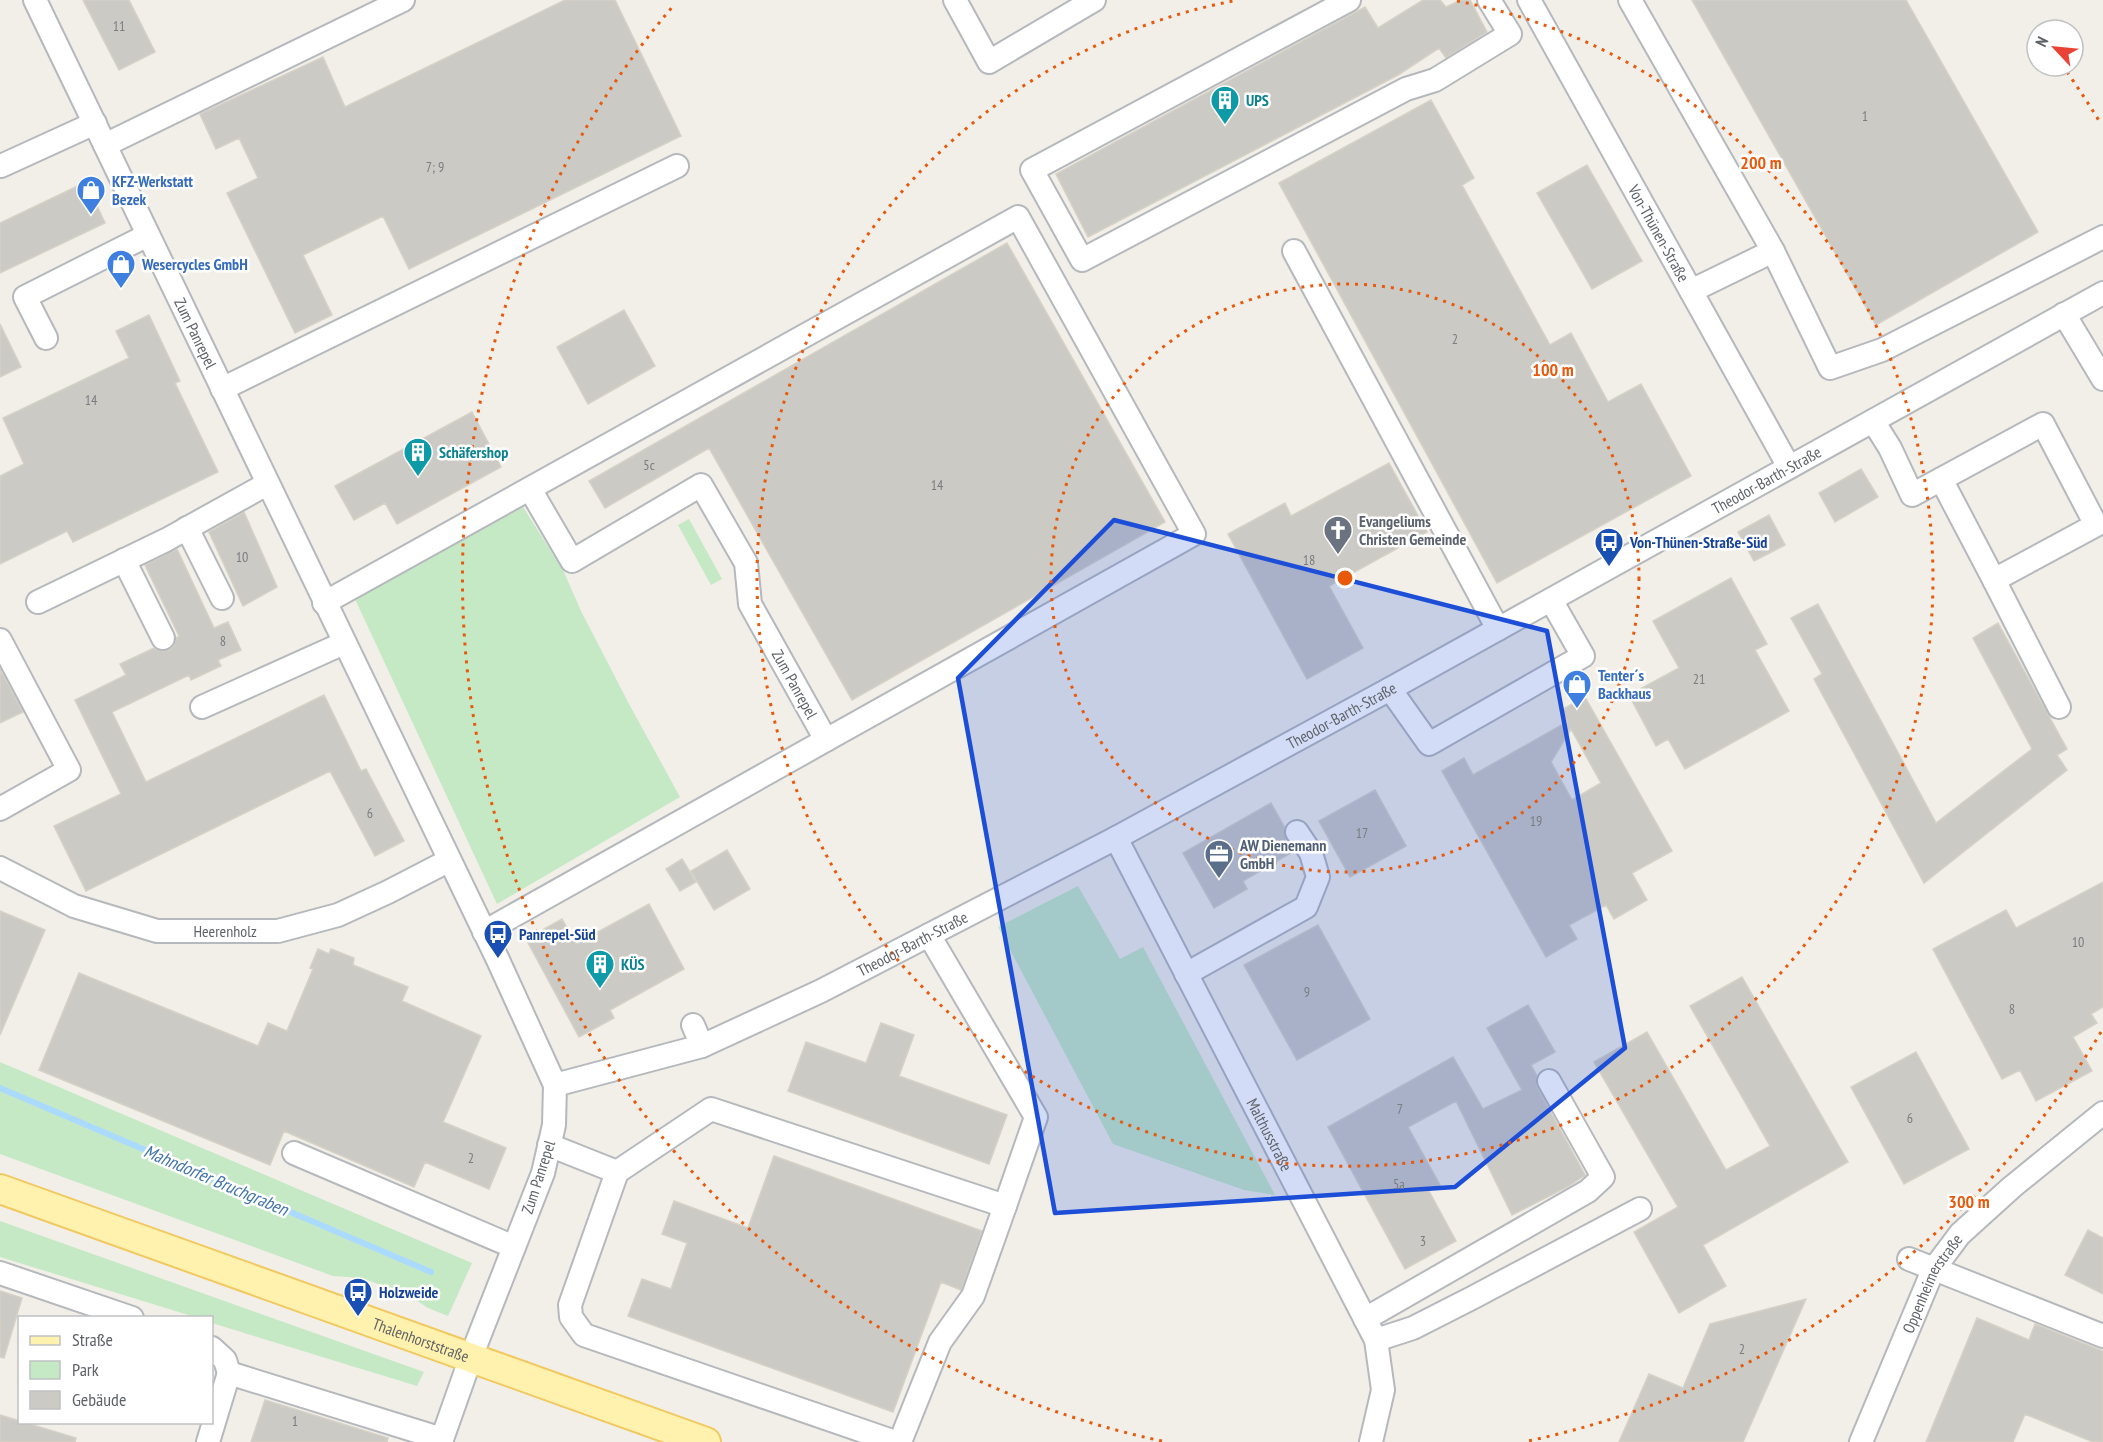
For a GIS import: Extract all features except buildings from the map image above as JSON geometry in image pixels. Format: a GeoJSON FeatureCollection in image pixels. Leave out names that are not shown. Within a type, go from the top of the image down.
{"type":"FeatureCollection","features":[{"type":"Feature","properties":{"kind":"main road","name":"Thalenhorststraße"},"geometry":{"type":"LineString","coordinates":[[0,1190],[706,1442]]}},
{"type":"Feature","properties":{"kind":"street","name":"Zum Panrepel"},"geometry":{"type":"LineString","coordinates":[[35,0],[484,932],[555,1085],[554,1125],[543,1173],[471,1357]]}},
{"type":"Feature","properties":{"kind":"street"},"geometry":{"type":"LineString","coordinates":[[105,145],[404,0]]}},
{"type":"Feature","properties":{"kind":"street"},"geometry":{"type":"LineString","coordinates":[[961,2],[989,62],[1094,0]]}},
{"type":"Feature","properties":{"kind":"street"},"geometry":{"type":"LineString","coordinates":[[1349,0],[1032,170],[1082,260],[1406,89],[1435,80],[1510,34],[1489,0]]}},
{"type":"Feature","properties":{"kind":"street","name":"Von-Thünen-Straße"},"geometry":{"type":"LineString","coordinates":[[1529,0],[1789,467]]}},
{"type":"Feature","properties":{"kind":"street"},"geometry":{"type":"LineString","coordinates":[[1630,0],[1773,251],[1830,368],[1882,350],[2103,237]]}},
{"type":"Feature","properties":{"kind":"street"},"geometry":{"type":"LineString","coordinates":[[1,166],[95,123]]}},
{"type":"Feature","properties":{"kind":"street"},"geometry":{"type":"LineString","coordinates":[[222,389],[677,166]]}},
{"type":"Feature","properties":{"kind":"street"},"geometry":{"type":"LineString","coordinates":[[324,603],[1018,217],[1194,534],[484,932]]}},
{"type":"Feature","properties":{"kind":"street"},"geometry":{"type":"LineString","coordinates":[[46,338],[25,297],[148,235]]}},
{"type":"Feature","properties":{"kind":"street"},"geometry":{"type":"LineString","coordinates":[[1294,251],[1498,629]]}},
{"type":"Feature","properties":{"kind":"street"},"geometry":{"type":"LineString","coordinates":[[1691,291],[1773,251]]}},
{"type":"Feature","properties":{"kind":"street","name":"Theodor-Barth-Straße"},"geometry":{"type":"LineString","coordinates":[[555,1085],[702,1046],[821,991],[1116,838],[1390,689],[2103,293]]}},
{"type":"Feature","properties":{"kind":"street"},"geometry":{"type":"LineString","coordinates":[[2064,314],[2103,379]]}},
{"type":"Feature","properties":{"kind":"street"},"geometry":{"type":"LineString","coordinates":[[1873,421],[1890,448],[1912,495],[2043,424],[2096,525],[1994,580]]}},
{"type":"Feature","properties":{"kind":"street"},"geometry":{"type":"LineString","coordinates":[[1941,479],[2059,707]]}},
{"type":"Feature","properties":{"kind":"street"},"geometry":{"type":"LineString","coordinates":[[38,602],[187,528],[267,484]]}},
{"type":"Feature","properties":{"kind":"street","name":"Zum Panrepel"},"geometry":{"type":"LineString","coordinates":[[530,489],[572,561],[701,485],[746,563],[750,604],[826,740]]}},
{"type":"Feature","properties":{"kind":"street"},"geometry":{"type":"LineString","coordinates":[[187,528],[222,597]]}},
{"type":"Feature","properties":{"kind":"street"},"geometry":{"type":"LineString","coordinates":[[124,560],[163,638]]}},
{"type":"Feature","properties":{"kind":"street"},"geometry":{"type":"LineString","coordinates":[[1390,689],[1429,744],[1583,656],[1551,600]]}},
{"type":"Feature","properties":{"kind":"street"},"geometry":{"type":"LineString","coordinates":[[0,640],[69,770],[0,809]]}},
{"type":"Feature","properties":{"kind":"street"},"geometry":{"type":"LineString","coordinates":[[202,708],[344,644]]}},
{"type":"Feature","properties":{"kind":"street"},"geometry":{"type":"LineString","coordinates":[[1186,974],[1306,907],[1318,877],[1311,853],[1297,832]]}},
{"type":"Feature","properties":{"kind":"street","name":"Malthusstraße"},"geometry":{"type":"LineString","coordinates":[[1116,838],[1376,1340],[1383,1390],[1376,1440]]}},
{"type":"Feature","properties":{"kind":"street","name":"Heerenholz"},"geometry":{"type":"LineString","coordinates":[[0,868],[74,906],[157,931],[278,930],[338,915],[448,861]]}},
{"type":"Feature","properties":{"kind":"street"},"geometry":{"type":"LineString","coordinates":[[900,1442],[940,1342],[973,1296],[1036,1117],[929,935]]}},
{"type":"Feature","properties":{"kind":"street"},"geometry":{"type":"LineString","coordinates":[[693,1025],[702,1046]]}},
{"type":"Feature","properties":{"kind":"street"},"geometry":{"type":"LineString","coordinates":[[1365,1319],[1588,1191],[1603,1177],[1550,1081]]}},
{"type":"Feature","properties":{"kind":"street"},"geometry":{"type":"LineString","coordinates":[[895,1442],[584,1335],[572,1317],[570,1305],[617,1172],[711,1109],[1005,1206]]}},
{"type":"Feature","properties":{"kind":"street","name":"Oppenheimerstraße"},"geometry":{"type":"LineString","coordinates":[[1861,1442],[1934,1270],[1960,1234],[2012,1187],[2103,1113]]}},
{"type":"Feature","properties":{"kind":"street"},"geometry":{"type":"LineString","coordinates":[[549,1145],[617,1172]]}},
{"type":"Feature","properties":{"kind":"street"},"geometry":{"type":"LineString","coordinates":[[294,1153],[514,1247]]}},
{"type":"Feature","properties":{"kind":"street"},"geometry":{"type":"LineString","coordinates":[[1376,1340],[1413,1328],[1640,1209]]}},
{"type":"Feature","properties":{"kind":"street"},"geometry":{"type":"LineString","coordinates":[[1909,1259],[2103,1336]]}},
{"type":"Feature","properties":{"kind":"street"},"geometry":{"type":"LineString","coordinates":[[0,1273],[129,1316]]}},
{"type":"Feature","properties":{"kind":"street"},"geometry":{"type":"LineString","coordinates":[[208,1442],[229,1373],[225,1360],[213,1349]]}},
{"type":"Feature","properties":{"kind":"street"},"geometry":{"type":"LineString","coordinates":[[229,1373],[442,1441],[471,1357]]}},
{"type":"Feature","properties":{"kind":"highlighted area"},"geometry":{"type":"Polygon","coordinates":[[[1114,520],[1547,631],[1625,1048],[1455,1187],[1055,1213],[958,678],[1114,520]]]}},
{"type":"Feature","properties":{"kind":"green space"},"geometry":{"type":"Polygon","coordinates":[[[523,507],[563,570],[581,611],[680,797],[497,904],[355,599],[523,507]]]}},
{"type":"Feature","properties":{"kind":"green space"},"geometry":{"type":"Polygon","coordinates":[[[689,519],[722,579],[711,585],[678,525],[689,519]]]}},
{"type":"Feature","properties":{"kind":"green space"},"geometry":{"type":"Polygon","coordinates":[[[1078,886],[1120,959],[1143,947],[1275,1195],[1244,1190],[1113,1144],[998,927],[1078,886]]]}},
{"type":"Feature","properties":{"kind":"green space"},"geometry":{"type":"Polygon","coordinates":[[[0,1062],[472,1263],[448,1316],[428,1308],[410,1296],[362,1278],[333,1276],[0,1154],[0,1062]]]}},
{"type":"Feature","properties":{"kind":"green space"},"geometry":{"type":"Polygon","coordinates":[[[0,1221],[424,1372],[417,1386],[213,1323],[213,1316],[192,1316],[0,1257],[0,1221]]]}},
{"type":"Feature","properties":{"kind":"waterway","name":"Mahndorfer Bruchgraben"},"geometry":{"type":"LineString","coordinates":[[0,1088],[431,1272]]}},
{"type":"Feature","properties":{"kind":"place","name":"UPS"},"geometry":{"type":"Point","coordinates":[1225,126]}},
{"type":"Feature","properties":{"kind":"place","name":"KFZ-Werkstatt Bezek"},"geometry":{"type":"Point","coordinates":[91,216]}},
{"type":"Feature","properties":{"kind":"place","name":"Wesercycles GmbH"},"geometry":{"type":"Point","coordinates":[121,290]}},
{"type":"Feature","properties":{"kind":"place","name":"Schäfershop"},"geometry":{"type":"Point","coordinates":[418,478]}},
{"type":"Feature","properties":{"kind":"place","name":"Evangeliums Christen Gemeinde"},"geometry":{"type":"Point","coordinates":[1338,556]}},
{"type":"Feature","properties":{"kind":"place","name":"Von-Thünen-Straße-Süd"},"geometry":{"type":"Point","coordinates":[1609,568]}},
{"type":"Feature","properties":{"kind":"place","name":"Tenter´s Backhaus"},"geometry":{"type":"Point","coordinates":[1577,710]}},
{"type":"Feature","properties":{"kind":"place","name":"AW Dienemann GmbH"},"geometry":{"type":"Point","coordinates":[1219,880]}},
{"type":"Feature","properties":{"kind":"place","name":"Panrepel-Süd"},"geometry":{"type":"Point","coordinates":[498,960]}},
{"type":"Feature","properties":{"kind":"place","name":"KÜS"},"geometry":{"type":"Point","coordinates":[600,990]}},
{"type":"Feature","properties":{"kind":"place","name":"Holzweide"},"geometry":{"type":"Point","coordinates":[358,1318]}}]}
